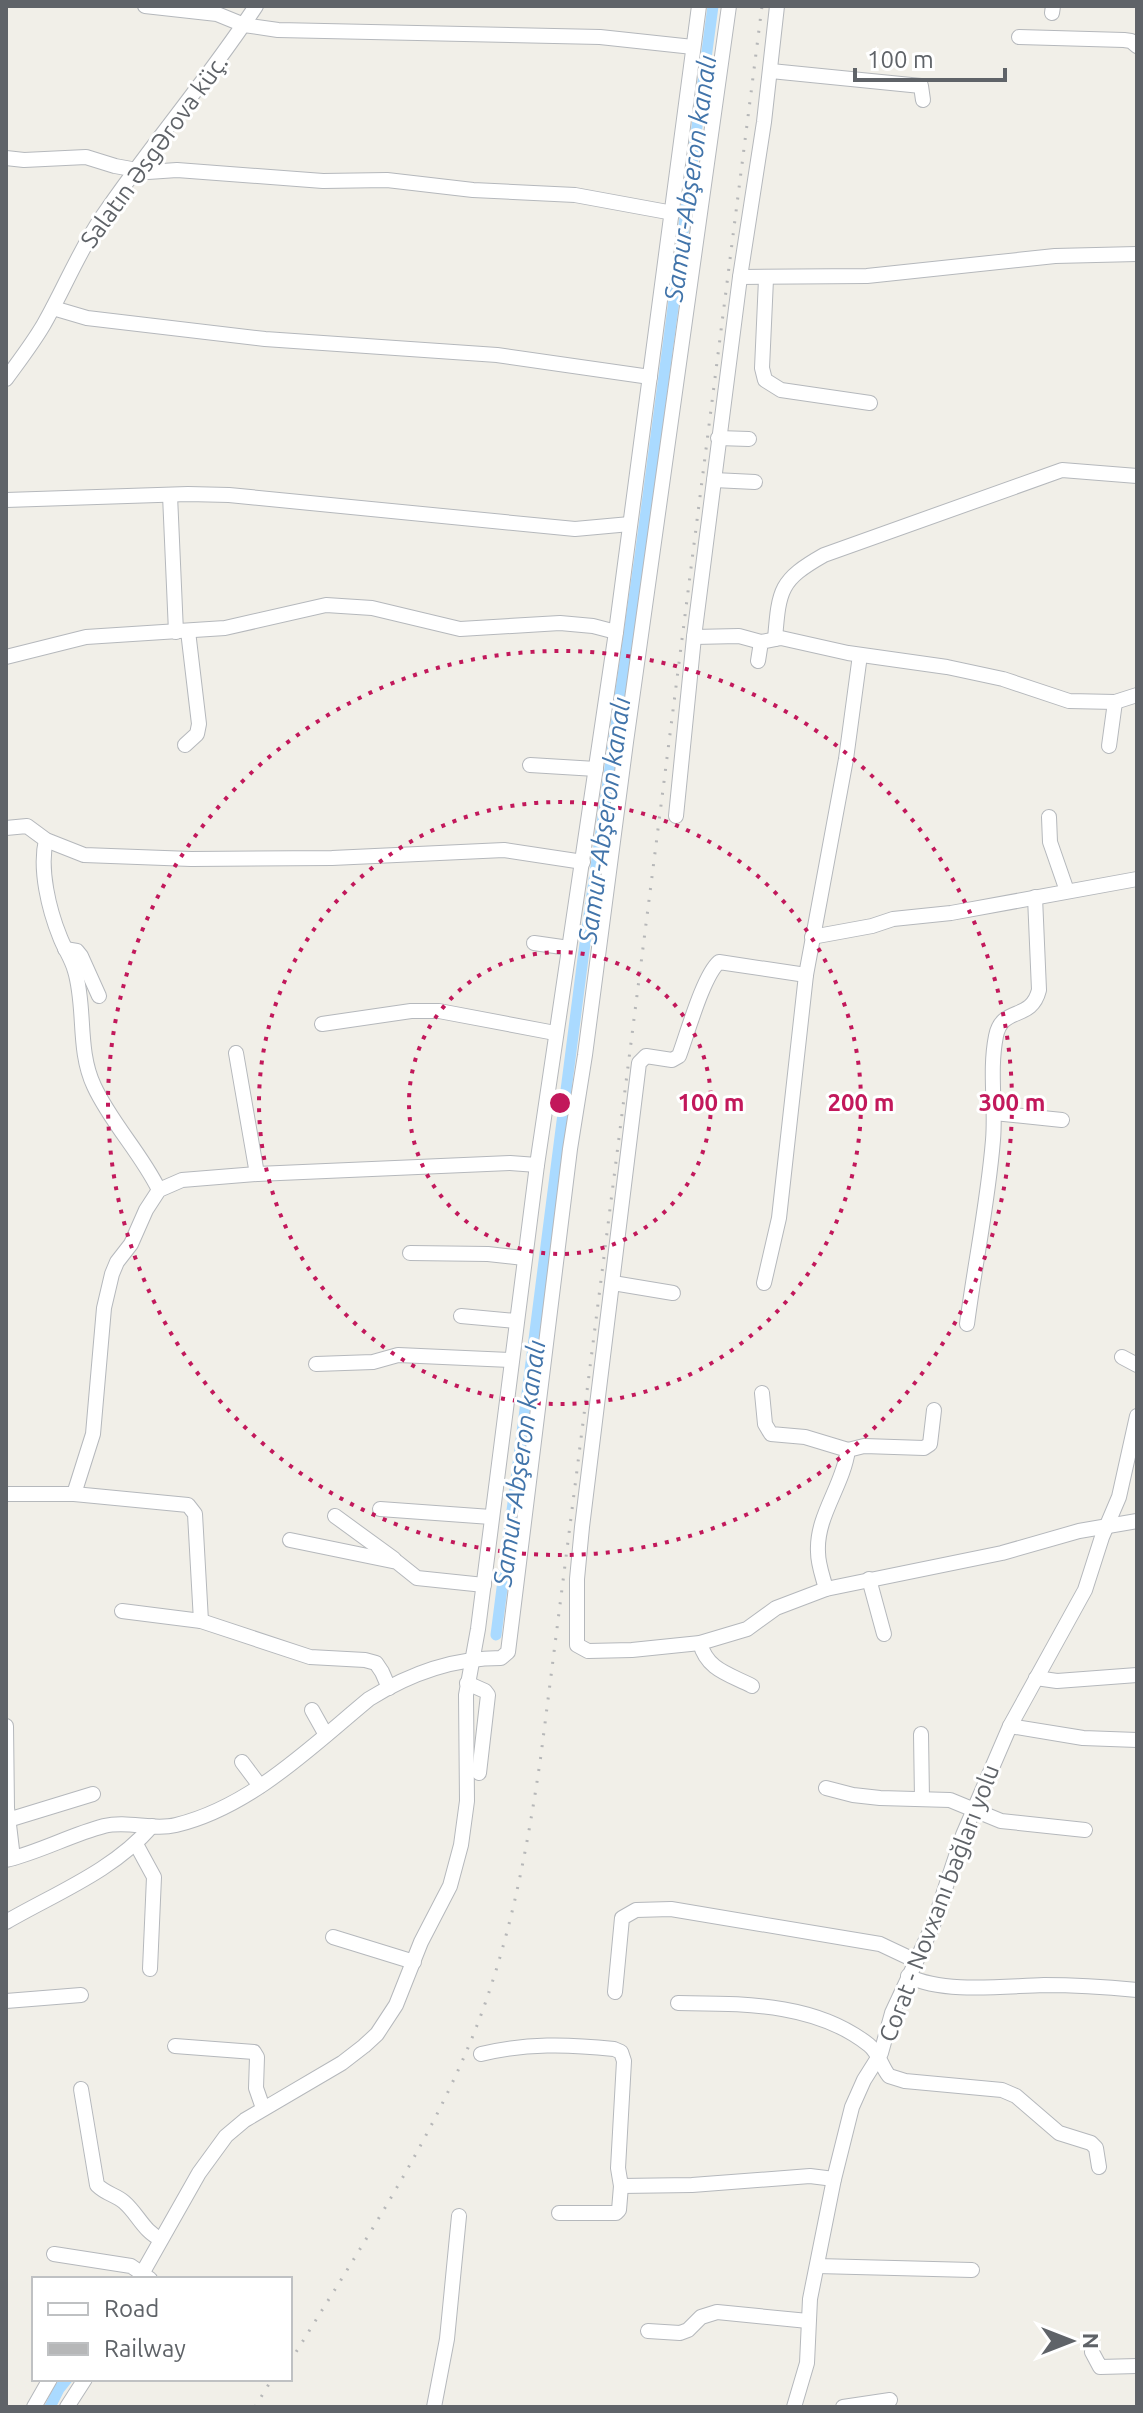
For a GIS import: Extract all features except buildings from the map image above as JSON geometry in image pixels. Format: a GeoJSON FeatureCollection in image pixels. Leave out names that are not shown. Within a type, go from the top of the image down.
{"type":"FeatureCollection","features":[{"type":"Feature","properties":{"kind":"street"},"geometry":{"type":"LineString","coordinates":[[145,6],[217,14],[244,25],[278,30],[600,37],[693,47]]}},
{"type":"Feature","properties":{"kind":"street","name":"Salatın Əsgərova küç."},"geometry":{"type":"LineString","coordinates":[[6,379],[53,308],[92,232],[134,170],[198,90],[256,6]]}},
{"type":"Feature","properties":{"kind":"street"},"geometry":{"type":"LineString","coordinates":[[54,2254],[131,2266],[144,2277],[161,2239],[199,2173],[233,2128],[342,2063],[377,2034],[396,2005],[450,1886],[461,1845],[467,1801],[467,1683],[484,1585],[555,1033],[616,632],[699,6]]}},
{"type":"Feature","properties":{"kind":"street"},"geometry":{"type":"LineString","coordinates":[[6,1726],[9,1859],[110,1825],[170,1826],[206,1815],[260,1786],[369,1699],[389,1688],[445,1665],[472,1658],[501,1658],[508,1652],[570,1149],[584,1066],[729,6]]}},
{"type":"Feature","properties":{"kind":"street"},"geometry":{"type":"LineString","coordinates":[[676,816],[718,438],[771,71],[777,6]]}},
{"type":"Feature","properties":{"kind":"street"},"geometry":{"type":"LineString","coordinates":[[1019,37],[1124,40],[1137,46]]}},
{"type":"Feature","properties":{"kind":"street"},"geometry":{"type":"LineString","coordinates":[[771,71],[921,86],[923,100]]}},
{"type":"Feature","properties":{"kind":"street"},"geometry":{"type":"LineString","coordinates":[[6,158],[86,157],[134,170],[177,170],[323,181],[387,180],[501,193],[575,195],[673,213]]}},
{"type":"Feature","properties":{"kind":"street"},"geometry":{"type":"LineString","coordinates":[[740,277],[867,276],[1025,259],[1137,254]]}},
{"type":"Feature","properties":{"kind":"street"},"geometry":{"type":"LineString","coordinates":[[766,279],[762,368],[765,380],[781,390],[870,403]]}},
{"type":"Feature","properties":{"kind":"street"},"geometry":{"type":"LineString","coordinates":[[53,308],[87,318],[265,339],[497,355],[650,377]]}},
{"type":"Feature","properties":{"kind":"street"},"geometry":{"type":"LineString","coordinates":[[718,438],[749,439]]}},
{"type":"Feature","properties":{"kind":"street"},"geometry":{"type":"LineString","coordinates":[[758,661],[768,640],[782,591],[798,570],[824,555],[1062,470],[1137,476]]}},
{"type":"Feature","properties":{"kind":"street"},"geometry":{"type":"LineString","coordinates":[[714,480],[755,482]]}},
{"type":"Feature","properties":{"kind":"street"},"geometry":{"type":"LineString","coordinates":[[170,495],[182,632],[199,724],[197,734],[185,745]]}},
{"type":"Feature","properties":{"kind":"street"},"geometry":{"type":"LineString","coordinates":[[6,500],[229,495],[575,529],[630,524]]}},
{"type":"Feature","properties":{"kind":"street"},"geometry":{"type":"LineString","coordinates":[[6,657],[86,637],[242,626],[326,605],[372,608],[460,629],[560,623],[616,632]]}},
{"type":"Feature","properties":{"kind":"street"},"geometry":{"type":"LineString","coordinates":[[694,637],[739,636],[1003,679],[1069,701],[1115,702],[1137,695]]}},
{"type":"Feature","properties":{"kind":"street"},"geometry":{"type":"LineString","coordinates":[[764,1283],[787,1164],[796,1048],[806,975],[846,759],[860,655]]}},
{"type":"Feature","properties":{"kind":"street"},"geometry":{"type":"LineString","coordinates":[[1109,746],[1115,702]]}},
{"type":"Feature","properties":{"kind":"street"},"geometry":{"type":"LineString","coordinates":[[530,765],[596,769]]}},
{"type":"Feature","properties":{"kind":"street"},"geometry":{"type":"LineString","coordinates":[[1049,817],[1050,842],[1067,891]]}},
{"type":"Feature","properties":{"kind":"street"},"geometry":{"type":"LineString","coordinates":[[6,828],[27,826],[46,840],[84,855],[191,859],[317,858],[504,850],[583,862]]}},
{"type":"Feature","properties":{"kind":"street"},"geometry":{"type":"LineString","coordinates":[[46,840],[43,850],[54,920],[75,969],[86,1061],[92,1082],[159,1190]]}},
{"type":"Feature","properties":{"kind":"street"},"geometry":{"type":"LineString","coordinates":[[812,937],[893,919],[951,913],[1137,879]]}},
{"type":"Feature","properties":{"kind":"street"},"geometry":{"type":"LineString","coordinates":[[967,1324],[993,1142],[991,1089],[996,1035],[1005,1018],[1031,1008],[1039,990],[1035,897]]}},
{"type":"Feature","properties":{"kind":"street"},"geometry":{"type":"LineString","coordinates":[[534,943],[569,948]]}},
{"type":"Feature","properties":{"kind":"street"},"geometry":{"type":"LineString","coordinates":[[65,949],[77,951],[81,956],[99,996]]}},
{"type":"Feature","properties":{"kind":"street"},"geometry":{"type":"LineString","coordinates":[[806,975],[716,964],[679,1056],[672,1060],[646,1056],[641,1060],[578,1566],[577,1645],[588,1651],[700,1643],[747,1629],[776,1608],[826,1589],[1002,1553],[1106,1525],[1137,1521]]}},
{"type":"Feature","properties":{"kind":"street"},"geometry":{"type":"LineString","coordinates":[[322,1024],[411,1011],[439,1011],[555,1033]]}},
{"type":"Feature","properties":{"kind":"street"},"geometry":{"type":"LineString","coordinates":[[236,1053],[257,1174]]}},
{"type":"Feature","properties":{"kind":"street"},"geometry":{"type":"LineString","coordinates":[[994,1113],[1062,1120]]}},
{"type":"Feature","properties":{"kind":"street"},"geometry":{"type":"LineString","coordinates":[[74,1494],[93,1434],[104,1308],[112,1274],[159,1190],[182,1180],[257,1174],[510,1163],[537,1165]]}},
{"type":"Feature","properties":{"kind":"street"},"geometry":{"type":"LineString","coordinates":[[410,1253],[488,1254],[524,1258]]}},
{"type":"Feature","properties":{"kind":"street"},"geometry":{"type":"LineString","coordinates":[[613,1283],[673,1293]]}},
{"type":"Feature","properties":{"kind":"street"},"geometry":{"type":"LineString","coordinates":[[461,1316],[516,1321]]}},
{"type":"Feature","properties":{"kind":"street"},"geometry":{"type":"LineString","coordinates":[[316,1364],[373,1362],[398,1355],[511,1360]]}},
{"type":"Feature","properties":{"kind":"street"},"geometry":{"type":"LineString","coordinates":[[1122,1357],[1137,1365]]}},
{"type":"Feature","properties":{"kind":"street"},"geometry":{"type":"LineString","coordinates":[[762,1393],[765,1424],[771,1434],[805,1437],[848,1450],[864,1446],[924,1448],[930,1444],[934,1410]]}},
{"type":"Feature","properties":{"kind":"street","name":"Corat - Novxanı bağları yolu"},"geometry":{"type":"LineString","coordinates":[[794,2407],[807,2363],[808,2321],[817,2266],[852,2107],[878,2058],[892,2013],[941,1905],[974,1808],[1010,1726],[1079,1602],[1122,1485],[1137,1416]]}},
{"type":"Feature","properties":{"kind":"street"},"geometry":{"type":"LineString","coordinates":[[826,1589],[818,1561],[818,1538],[821,1523],[846,1466],[848,1450]]}},
{"type":"Feature","properties":{"kind":"street"},"geometry":{"type":"LineString","coordinates":[[6,1494],[74,1494],[182,1503],[193,1508],[201,1621]]}},
{"type":"Feature","properties":{"kind":"street"},"geometry":{"type":"LineString","coordinates":[[380,1509],[491,1517]]}},
{"type":"Feature","properties":{"kind":"street"},"geometry":{"type":"LineString","coordinates":[[335,1516],[417,1578],[484,1585]]}},
{"type":"Feature","properties":{"kind":"street"},"geometry":{"type":"LineString","coordinates":[[290,1540],[397,1562]]}},
{"type":"Feature","properties":{"kind":"street"},"geometry":{"type":"LineString","coordinates":[[869,1579],[884,1634]]}},
{"type":"Feature","properties":{"kind":"street"},"geometry":{"type":"LineString","coordinates":[[122,1611],[201,1621],[295,1654],[376,1663],[389,1688]]}},
{"type":"Feature","properties":{"kind":"street"},"geometry":{"type":"LineString","coordinates":[[700,1643],[704,1657],[710,1664],[752,1686]]}},
{"type":"Feature","properties":{"kind":"street"},"geometry":{"type":"LineString","coordinates":[[1036,1678],[1057,1681],[1137,1675]]}},
{"type":"Feature","properties":{"kind":"street"},"geometry":{"type":"LineString","coordinates":[[467,1683],[488,1695],[479,1773]]}},
{"type":"Feature","properties":{"kind":"street"},"geometry":{"type":"LineString","coordinates":[[312,1710],[326,1735]]}},
{"type":"Feature","properties":{"kind":"street"},"geometry":{"type":"LineString","coordinates":[[1010,1726],[1083,1738],[1137,1740]]}},
{"type":"Feature","properties":{"kind":"street"},"geometry":{"type":"LineString","coordinates":[[921,1734],[922,1799]]}},
{"type":"Feature","properties":{"kind":"street"},"geometry":{"type":"LineString","coordinates":[[242,1762],[260,1786]]}},
{"type":"Feature","properties":{"kind":"street"},"geometry":{"type":"LineString","coordinates":[[826,1788],[880,1798],[950,1800],[1001,1821],[1085,1830]]}},
{"type":"Feature","properties":{"kind":"street"},"geometry":{"type":"LineString","coordinates":[[8,1820],[93,1794]]}},
{"type":"Feature","properties":{"kind":"street"},"geometry":{"type":"LineString","coordinates":[[6,1922],[83,1881],[136,1844],[152,1826]]}},
{"type":"Feature","properties":{"kind":"street"},"geometry":{"type":"LineString","coordinates":[[136,1844],[154,1877],[150,1969]]}},
{"type":"Feature","properties":{"kind":"street"},"geometry":{"type":"LineString","coordinates":[[615,1992],[622,1918],[636,1910],[671,1909],[880,1944],[916,1961]]}},
{"type":"Feature","properties":{"kind":"street"},"geometry":{"type":"LineString","coordinates":[[333,1937],[414,1962]]}},
{"type":"Feature","properties":{"kind":"street"},"geometry":{"type":"LineString","coordinates":[[908,1976],[919,1982],[940,1985],[1045,1985],[1137,1990]]}},
{"type":"Feature","properties":{"kind":"street"},"geometry":{"type":"LineString","coordinates":[[6,2001],[81,1995]]}},
{"type":"Feature","properties":{"kind":"street"},"geometry":{"type":"LineString","coordinates":[[678,2003],[753,2004],[793,2011],[842,2028],[868,2045],[889,2076],[986,2087],[1016,2096],[1059,2133],[1091,2143],[1096,2148],[1099,2167]]}},
{"type":"Feature","properties":{"kind":"street"},"geometry":{"type":"LineString","coordinates":[[481,2054],[513,2047],[557,2044],[621,2052],[624,2061],[618,2168],[621,2186],[619,2210],[616,2213],[559,2213]]}},
{"type":"Feature","properties":{"kind":"street"},"geometry":{"type":"LineString","coordinates":[[175,2046],[254,2052],[257,2057],[256,2088],[263,2108]]}},
{"type":"Feature","properties":{"kind":"street"},"geometry":{"type":"LineString","coordinates":[[81,2089],[97,2185],[104,2192],[121,2199],[152,2236],[161,2239]]}},
{"type":"Feature","properties":{"kind":"street"},"geometry":{"type":"LineString","coordinates":[[621,2186],[692,2185],[810,2176],[834,2179]]}},
{"type":"Feature","properties":{"kind":"street"},"geometry":{"type":"LineString","coordinates":[[434,2407],[447,2339],[459,2216]]}},
{"type":"Feature","properties":{"kind":"street"},"geometry":{"type":"LineString","coordinates":[[817,2266],[972,2270]]}},
{"type":"Feature","properties":{"kind":"street"},"geometry":{"type":"LineString","coordinates":[[648,2331],[680,2333],[688,2330],[701,2317],[717,2312],[808,2321]]}},
{"type":"Feature","properties":{"kind":"street"},"geometry":{"type":"LineString","coordinates":[[1092,2352],[1100,2367],[1137,2366]]}},
{"type":"Feature","properties":{"kind":"street"},"geometry":{"type":"LineString","coordinates":[[34,2407],[49,2381]]}},
{"type":"Feature","properties":{"kind":"street"},"geometry":{"type":"LineString","coordinates":[[68,2407],[84,2381]]}},
{"type":"Feature","properties":{"kind":"street"},"geometry":{"type":"LineString","coordinates":[[843,2407],[890,2400]]}},
{"type":"Feature","properties":{"kind":"waterway","name":"Samur-Abşeron kanalı"},"geometry":{"type":"LineString","coordinates":[[496,1635],[583,958],[713,6]]}},
{"type":"Feature","properties":{"kind":"waterway","name":"Samur-Abşeron kanalı"},"geometry":{"type":"LineString","coordinates":[[50,2407],[65,2381]]}},
{"type":"Feature","properties":{"kind":"railway"},"geometry":{"type":"LineString","coordinates":[[292,2359],[411,2163],[453,2081],[485,2004],[523,1863],[541,1755],[762,6]]}},
{"type":"Feature","properties":{"kind":"railway"},"geometry":{"type":"LineString","coordinates":[[255,2407],[271,2381]]}}]}
